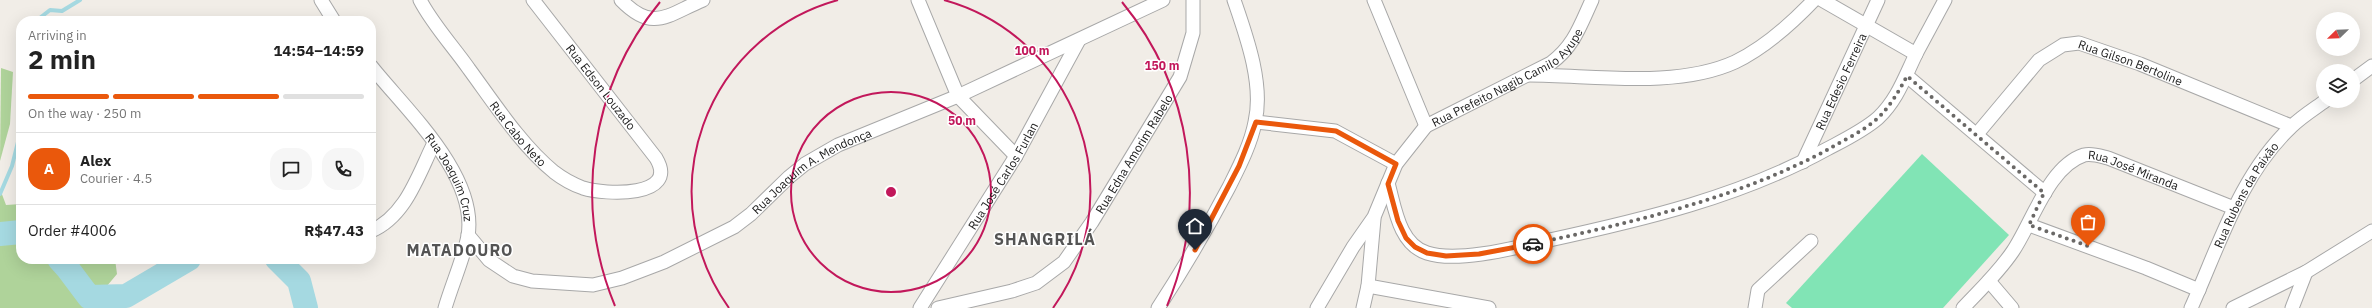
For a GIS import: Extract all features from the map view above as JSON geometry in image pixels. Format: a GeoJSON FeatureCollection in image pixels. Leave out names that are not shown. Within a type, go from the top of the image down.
{"type":"FeatureCollection","features":[{"type":"Feature","properties":{"kind":"street"},"geometry":{"type":"LineString","coordinates":[[321,0],[331,16]]}},
{"type":"Feature","properties":{"kind":"street","name":"Rua Cabo Neto"},"geometry":{"type":"LineString","coordinates":[[420,0],[507,120],[554,172],[567,181],[584,188],[607,192],[639,191],[660,178]]}},
{"type":"Feature","properties":{"kind":"street","name":"Rua Edson Louzado"},"geometry":{"type":"LineString","coordinates":[[533,0],[656,158],[661,168],[660,178]]}},
{"type":"Feature","properties":{"kind":"street"},"geometry":{"type":"LineString","coordinates":[[625,3],[644,18],[650,20],[658,19],[703,0]]}},
{"type":"Feature","properties":{"kind":"street"},"geometry":{"type":"LineString","coordinates":[[918,0],[958,96],[1016,156]]}},
{"type":"Feature","properties":{"kind":"street","name":"Rua Joaquim A. Mendonça"},"geometry":{"type":"LineString","coordinates":[[468,235],[489,260],[513,276],[532,281],[592,285],[622,278],[664,262],[734,227],[751,214],[789,177],[805,164],[838,145],[958,96],[1163,0]]}},
{"type":"Feature","properties":{"kind":"street","name":"Rua Edna Amorim Rabelo"},"geometry":{"type":"LineString","coordinates":[[938,308],[1012,291],[1036,283],[1051,274],[1064,262],[1092,222],[1180,77],[1193,33],[1193,0]]}},
{"type":"Feature","properties":{"kind":"street"},"geometry":{"type":"LineString","coordinates":[[1158,308],[1202,239],[1239,166],[1256,122],[1256,93],[1253,66],[1246,35],[1234,0]]}},
{"type":"Feature","properties":{"kind":"street"},"geometry":{"type":"LineString","coordinates":[[1374,0],[1426,126]]}},
{"type":"Feature","properties":{"kind":"street","name":"Rua Prefeito Nagib Camilo Ayupe"},"geometry":{"type":"LineString","coordinates":[[1374,217],[1396,164],[1426,126],[1484,95],[1551,63],[1571,45],[1592,0]]}},
{"type":"Feature","properties":{"kind":"street"},"geometry":{"type":"LineString","coordinates":[[1527,75],[1637,80],[1708,70],[1735,62],[1763,44],[1814,0]]}},
{"type":"Feature","properties":{"kind":"street"},"geometry":{"type":"LineString","coordinates":[[1822,0],[1867,24],[1916,54]]}},
{"type":"Feature","properties":{"kind":"street","name":"Rua Edesio Ferreira"},"geometry":{"type":"LineString","coordinates":[[1803,162],[1878,0]]}},
{"type":"Feature","properties":{"kind":"street"},"geometry":{"type":"LineString","coordinates":[[1388,184],[1398,221],[1406,238],[1427,253],[1446,256],[1479,254],[1519,247],[1635,221],[1727,193],[1803,162],[1846,139],[1877,119],[1893,102],[1907,76],[1916,54],[1945,0]]}},
{"type":"Feature","properties":{"kind":"street","name":"Rua José Carlos Furlan"},"geometry":{"type":"LineString","coordinates":[[920,308],[1016,156],[1078,40]]}},
{"type":"Feature","properties":{"kind":"street","name":"Rua Gilson Bertoline"},"geometry":{"type":"LineString","coordinates":[[1977,134],[2040,60],[2063,45],[2079,43],[2140,64],[2291,126]]}},
{"type":"Feature","properties":{"kind":"street"},"geometry":{"type":"LineString","coordinates":[[2360,75],[2372,66]]}},
{"type":"Feature","properties":{"kind":"street","name":"Rua Joaquim Cruz"},"geometry":{"type":"LineString","coordinates":[[376,72],[434,143],[457,178],[465,198],[468,235],[445,308]]}},
{"type":"Feature","properties":{"kind":"street"},"geometry":{"type":"LineString","coordinates":[[1907,76],[1977,134],[2044,193]]}},
{"type":"Feature","properties":{"kind":"street","name":"Rua Rubens da Paixão"},"geometry":{"type":"LineString","coordinates":[[2191,308],[2234,208],[2262,160],[2291,126],[2316,108]]}},
{"type":"Feature","properties":{"kind":"street"},"geometry":{"type":"LineString","coordinates":[[1256,122],[1336,131],[1396,164]]}},
{"type":"Feature","properties":{"kind":"street"},"geometry":{"type":"LineString","coordinates":[[376,229],[383,226],[394,217],[406,199],[434,143]]}},
{"type":"Feature","properties":{"kind":"street","name":"Rua José Miranda"},"geometry":{"type":"LineString","coordinates":[[1963,308],[1989,281],[2013,252],[2029,225],[2044,193],[2066,166],[2080,157],[2093,154],[2147,172],[2234,208]]}},
{"type":"Feature","properties":{"kind":"street"},"geometry":{"type":"LineString","coordinates":[[1363,308],[1368,286],[1374,217]]}},
{"type":"Feature","properties":{"kind":"street"},"geometry":{"type":"LineString","coordinates":[[1317,308],[1353,247],[1374,217]]}},
{"type":"Feature","properties":{"kind":"street"},"geometry":{"type":"LineString","coordinates":[[2029,225],[2146,268],[2199,290]]}},
{"type":"Feature","properties":{"kind":"street"},"geometry":{"type":"LineString","coordinates":[[2233,308],[2306,272],[2372,231]]}},
{"type":"Feature","properties":{"kind":"street"},"geometry":{"type":"LineString","coordinates":[[1755,308],[1758,290],[1811,241]]}},
{"type":"Feature","properties":{"kind":"street"},"geometry":{"type":"LineString","coordinates":[[2292,308],[2306,272]]}},
{"type":"Feature","properties":{"kind":"street"},"geometry":{"type":"LineString","coordinates":[[1989,281],[2012,308]]}},
{"type":"Feature","properties":{"kind":"street"},"geometry":{"type":"LineString","coordinates":[[1368,286],[1489,308]]}},
{"type":"Feature","properties":{"kind":"green space"},"geometry":{"type":"Polygon","coordinates":[[[1,68],[13,72],[10,124],[0,161],[1,68]]]}},
{"type":"Feature","properties":{"kind":"green space"},"geometry":{"type":"Polygon","coordinates":[[[1922,154],[2009,235],[1943,308],[1792,308],[1786,303],[1922,154]]]}},
{"type":"Feature","properties":{"kind":"green space"},"geometry":{"type":"Polygon","coordinates":[[[0,189],[6,205],[16,204],[16,264],[116,264],[117,274],[91,305],[93,308],[0,308],[0,189]]]}},
{"type":"Feature","properties":{"kind":"waterway"},"geometry":{"type":"LineString","coordinates":[[42,16],[50,10],[62,11],[80,0]]}},
{"type":"Feature","properties":{"kind":"waterway"},"geometry":{"type":"LineString","coordinates":[[0,194],[12,166],[16,150]]}},
{"type":"Feature","properties":{"kind":"waterway"},"geometry":{"type":"LineString","coordinates":[[0,234],[16,232]]}},
{"type":"Feature","properties":{"kind":"waterway"},"geometry":{"type":"LineString","coordinates":[[64,264],[89,297],[126,296],[180,264]]}},
{"type":"Feature","properties":{"kind":"waterway"},"geometry":{"type":"LineString","coordinates":[[282,264],[299,281],[306,308]]}},
{"type":"Feature","properties":{"kind":"way so far"},"geometry":{"type":"LineString","coordinates":[[1533,244],[1635,221],[1727,193],[1803,162],[1846,139],[1877,119],[1893,102],[1907,76],[2023,173],[2044,193],[2029,225],[2088,246]]}},
{"type":"Feature","properties":{"kind":"district","name":"SHANGRILÁ"},"geometry":{"type":"Point","coordinates":[1045,239]}},
{"type":"Feature","properties":{"kind":"district","name":"MATADOURO"},"geometry":{"type":"Point","coordinates":[460,250]}},
{"type":"Feature","properties":{"kind":"route"},"geometry":{"type":"LineString","coordinates":[[1195,250],[1239,166],[1256,122],[1336,131],[1396,164],[1388,184],[1398,221],[1406,238],[1415,247],[1427,253],[1446,256],[1479,254],[1533,244]]}}]}
